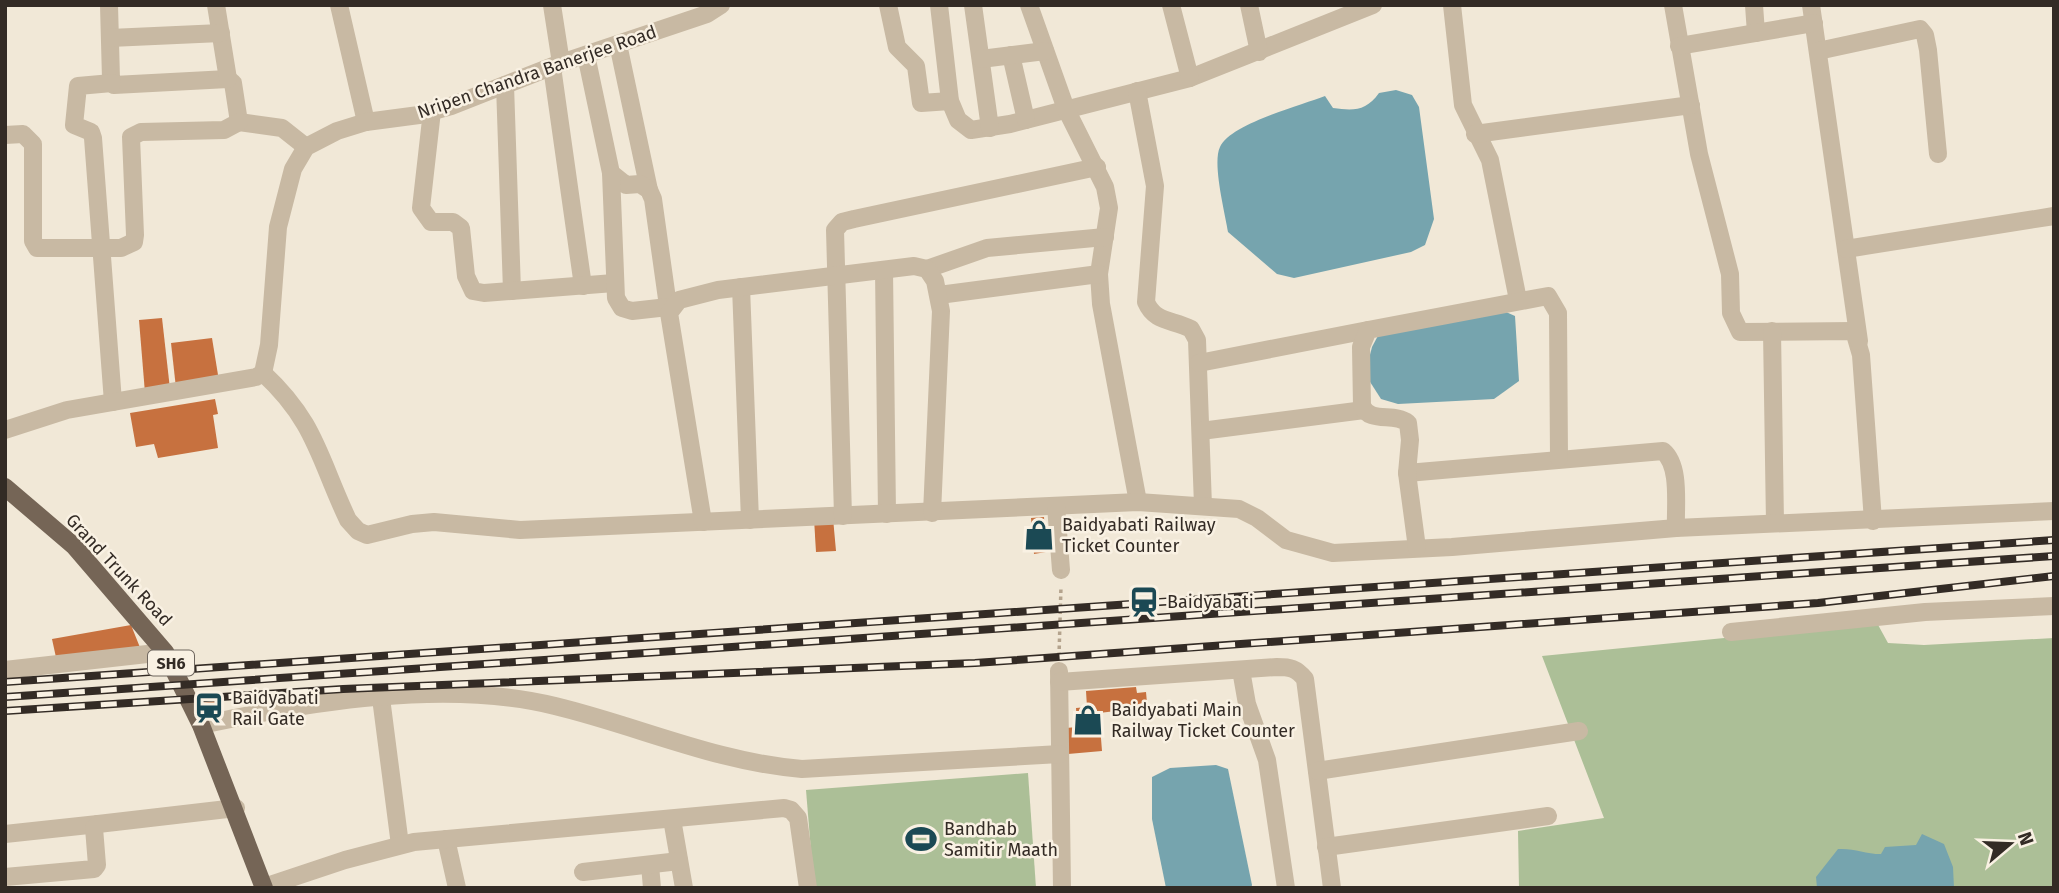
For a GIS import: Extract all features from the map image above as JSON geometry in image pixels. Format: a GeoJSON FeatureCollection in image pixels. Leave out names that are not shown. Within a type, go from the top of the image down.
{"type":"FeatureCollection","features":[{"type":"Feature","properties":{"kind":"main road","name":"Grand Trunk Road"},"geometry":{"type":"LineString","coordinates":[[5,486],[74,546],[165,652],[201,725],[236,808],[264,888]]}},
{"type":"Feature","properties":{"kind":"street"},"geometry":{"type":"LineString","coordinates":[[109,5],[112,83]]}},
{"type":"Feature","properties":{"kind":"street"},"geometry":{"type":"LineString","coordinates":[[216,5],[228,79]]}},
{"type":"Feature","properties":{"kind":"street"},"geometry":{"type":"LineString","coordinates":[[339,5],[366,122]]}},
{"type":"Feature","properties":{"kind":"street"},"geometry":{"type":"LineString","coordinates":[[552,5],[556,65],[583,286]]}},
{"type":"Feature","properties":{"kind":"street","name":"Nripen Chandra Banerjee Road"},"geometry":{"type":"LineString","coordinates":[[306,147],[337,131],[366,122],[432,111],[708,13],[721,5]]}},
{"type":"Feature","properties":{"kind":"street"},"geometry":{"type":"LineString","coordinates":[[888,5],[897,47],[916,66],[921,103],[950,101]]}},
{"type":"Feature","properties":{"kind":"street"},"geometry":{"type":"LineString","coordinates":[[939,5],[950,101],[958,120],[971,130],[1026,120],[1190,78],[1373,5]]}},
{"type":"Feature","properties":{"kind":"street"},"geometry":{"type":"LineString","coordinates":[[973,5],[990,128]]}},
{"type":"Feature","properties":{"kind":"street"},"geometry":{"type":"LineString","coordinates":[[1029,5],[1066,108],[1097,167],[1109,208],[1099,274],[1101,304],[1138,502]]}},
{"type":"Feature","properties":{"kind":"street"},"geometry":{"type":"LineString","coordinates":[[1171,5],[1190,78]]}},
{"type":"Feature","properties":{"kind":"street"},"geometry":{"type":"LineString","coordinates":[[1249,5],[1259,52]]}},
{"type":"Feature","properties":{"kind":"street"},"geometry":{"type":"LineString","coordinates":[[1452,5],[1463,105],[1490,160],[1518,300]]}},
{"type":"Feature","properties":{"kind":"street"},"geometry":{"type":"LineString","coordinates":[[1673,5],[1699,154],[1730,274],[1731,313],[1735,324],[1740,332],[1844,329],[1854,331],[1860,342]]}},
{"type":"Feature","properties":{"kind":"street"},"geometry":{"type":"LineString","coordinates":[[1754,5],[1756,33]]}},
{"type":"Feature","properties":{"kind":"street"},"geometry":{"type":"LineString","coordinates":[[1679,46],[1756,33],[1813,14],[1860,342],[1872,521]]}},
{"type":"Feature","properties":{"kind":"street"},"geometry":{"type":"LineString","coordinates":[[1818,51],[1920,29],[1925,35],[1928,50],[1938,155]]}},
{"type":"Feature","properties":{"kind":"street"},"geometry":{"type":"LineString","coordinates":[[110,38],[221,33]]}},
{"type":"Feature","properties":{"kind":"street"},"geometry":{"type":"LineString","coordinates":[[618,44],[649,190],[703,522]]}},
{"type":"Feature","properties":{"kind":"street"},"geometry":{"type":"LineString","coordinates":[[981,59],[1045,51]]}},
{"type":"Feature","properties":{"kind":"street"},"geometry":{"type":"LineString","coordinates":[[586,55],[611,173],[614,283],[616,298],[622,308],[632,311],[669,310],[679,300],[741,287],[914,266],[927,269],[986,248],[1105,237]]}},
{"type":"Feature","properties":{"kind":"street"},"geometry":{"type":"LineString","coordinates":[[1011,55],[1026,120]]}},
{"type":"Feature","properties":{"kind":"street"},"geometry":{"type":"LineString","coordinates":[[113,402],[93,138],[91,132],[74,125],[72,118],[78,86],[228,79],[233,83],[239,122]]}},
{"type":"Feature","properties":{"kind":"street"},"geometry":{"type":"LineString","coordinates":[[505,85],[512,291]]}},
{"type":"Feature","properties":{"kind":"street"},"geometry":{"type":"LineString","coordinates":[[1138,91],[1155,186],[1146,302],[1151,313],[1160,320],[1191,329],[1197,340],[1203,506]]}},
{"type":"Feature","properties":{"kind":"street"},"geometry":{"type":"LineString","coordinates":[[1475,134],[1691,105]]}},
{"type":"Feature","properties":{"kind":"street"},"geometry":{"type":"LineString","coordinates":[[432,111],[421,208],[431,222],[453,222],[461,228],[466,276],[473,291],[512,291],[614,283]]}},
{"type":"Feature","properties":{"kind":"street"},"geometry":{"type":"LineString","coordinates":[[5,135],[23,134],[30,138],[33,144],[35,246],[100,249],[121,248],[134,242],[131,137],[135,133],[224,130],[239,122],[282,128],[306,147],[293,169],[278,227],[269,345],[263,373],[256,377],[66,410],[5,430]]}},
{"type":"Feature","properties":{"kind":"street"},"geometry":{"type":"LineString","coordinates":[[843,516],[835,230],[842,222],[1097,167]]}},
{"type":"Feature","properties":{"kind":"street"},"geometry":{"type":"LineString","coordinates":[[611,173],[626,185],[640,184],[649,190]]}},
{"type":"Feature","properties":{"kind":"street"},"geometry":{"type":"LineString","coordinates":[[1846,249],[2054,216]]}},
{"type":"Feature","properties":{"kind":"street"},"geometry":{"type":"LineString","coordinates":[[927,269],[939,295],[932,513]]}},
{"type":"Feature","properties":{"kind":"street"},"geometry":{"type":"LineString","coordinates":[[884,270],[887,514]]}},
{"type":"Feature","properties":{"kind":"street"},"geometry":{"type":"LineString","coordinates":[[939,295],[1099,274]]}},
{"type":"Feature","properties":{"kind":"street"},"geometry":{"type":"LineString","coordinates":[[741,287],[750,520]]}},
{"type":"Feature","properties":{"kind":"street"},"geometry":{"type":"LineString","coordinates":[[1199,363],[1548,296],[1558,313],[1559,458]]}},
{"type":"Feature","properties":{"kind":"street"},"geometry":{"type":"LineString","coordinates":[[1364,411],[1361,346],[1368,330]]}},
{"type":"Feature","properties":{"kind":"street"},"geometry":{"type":"LineString","coordinates":[[1772,331],[1775,523]]}},
{"type":"Feature","properties":{"kind":"street"},"geometry":{"type":"LineString","coordinates":[[263,373],[285,393],[303,417],[348,520],[358,531],[367,535],[412,524],[434,522],[520,530],[1138,502],[1239,509],[1257,518],[1286,540],[1332,553],[1676,528],[2054,511]]}},
{"type":"Feature","properties":{"kind":"street"},"geometry":{"type":"LineString","coordinates":[[1201,431],[1364,411],[1374,417],[1401,418],[1408,423],[1407,473],[1417,548]]}},
{"type":"Feature","properties":{"kind":"street"},"geometry":{"type":"LineString","coordinates":[[1407,473],[1663,451],[1673,466],[1676,528]]}},
{"type":"Feature","properties":{"kind":"street"},"geometry":{"type":"LineString","coordinates":[[1056,506],[1061,570]]}},
{"type":"Feature","properties":{"kind":"street"},"geometry":{"type":"LineString","coordinates":[[1731,632],[1925,612],[2054,606]]}},
{"type":"Feature","properties":{"kind":"street"},"geometry":{"type":"LineString","coordinates":[[5,670],[165,652]]}},
{"type":"Feature","properties":{"kind":"street"},"geometry":{"type":"LineString","coordinates":[[1062,888],[1059,677],[1292,667],[1305,678],[1332,888]]}},
{"type":"Feature","properties":{"kind":"street"},"geometry":{"type":"LineString","coordinates":[[1241,670],[1247,704],[1266,760],[1286,888]]}},
{"type":"Feature","properties":{"kind":"street"},"geometry":{"type":"LineString","coordinates":[[201,725],[291,707],[381,698],[453,695],[527,700],[733,759],[803,769],[1060,754]]}},
{"type":"Feature","properties":{"kind":"street"},"geometry":{"type":"LineString","coordinates":[[381,698],[400,845]]}},
{"type":"Feature","properties":{"kind":"street"},"geometry":{"type":"LineString","coordinates":[[1317,771],[1579,732]]}},
{"type":"Feature","properties":{"kind":"street"},"geometry":{"type":"LineString","coordinates":[[5,834],[236,808]]}},
{"type":"Feature","properties":{"kind":"street"},"geometry":{"type":"LineString","coordinates":[[264,888],[400,845],[784,808],[791,810],[798,818],[805,887]]}},
{"type":"Feature","properties":{"kind":"street"},"geometry":{"type":"LineString","coordinates":[[1326,847],[1548,816]]}},
{"type":"Feature","properties":{"kind":"street"},"geometry":{"type":"LineString","coordinates":[[672,819],[684,888]]}},
{"type":"Feature","properties":{"kind":"street"},"geometry":{"type":"LineString","coordinates":[[5,877],[94,869],[97,865],[94,828],[98,824]]}},
{"type":"Feature","properties":{"kind":"street"},"geometry":{"type":"LineString","coordinates":[[446,839],[457,888]]}},
{"type":"Feature","properties":{"kind":"street"},"geometry":{"type":"LineString","coordinates":[[583,872],[679,862]]}},
{"type":"Feature","properties":{"kind":"street"},"geometry":{"type":"LineString","coordinates":[[650,865],[652,888]]}},
{"type":"Feature","properties":{"kind":"path"},"geometry":{"type":"LineString","coordinates":[[1059,677],[1061,570]]}},
{"type":"Feature","properties":{"kind":"green space"},"geometry":{"type":"Polygon","coordinates":[[[1877,623],[1888,643],[1924,645],[2054,638],[2054,888],[1519,888],[1518,831],[1604,818],[1542,656],[1877,623]]]}},
{"type":"Feature","properties":{"kind":"green space","name":"Bandhab Samitir Maath"},"geometry":{"type":"Polygon","coordinates":[[[1028,773],[1036,888],[814,888],[806,790],[1028,773]]]}},
{"type":"Feature","properties":{"kind":"water"},"geometry":{"type":"Polygon","coordinates":[[[1396,90],[1412,95],[1419,107],[1434,219],[1425,245],[1411,252],[1294,278],[1277,274],[1228,232],[1217,164],[1220,147],[1226,139],[1252,123],[1325,96],[1333,108],[1353,109],[1369,103],[1379,93],[1396,90]]]}},
{"type":"Feature","properties":{"kind":"water"},"geometry":{"type":"Polygon","coordinates":[[[1497,308],[1515,316],[1519,381],[1494,399],[1398,404],[1381,399],[1365,374],[1372,347],[1381,330],[1497,308]]]}},
{"type":"Feature","properties":{"kind":"water"},"geometry":{"type":"Polygon","coordinates":[[[1216,765],[1228,769],[1251,888],[1166,888],[1152,819],[1152,777],[1170,768],[1216,765]]]}},
{"type":"Feature","properties":{"kind":"water"},"geometry":{"type":"Polygon","coordinates":[[[1922,834],[1944,844],[1953,867],[1954,888],[1817,888],[1816,877],[1838,849],[1881,854],[1885,847],[1916,845],[1922,834]]]}},
{"type":"Feature","properties":{"kind":"building"},"geometry":{"type":"Polygon","coordinates":[[[162,318],[170,389],[145,393],[139,320],[162,318]]]}},
{"type":"Feature","properties":{"kind":"building"},"geometry":{"type":"Polygon","coordinates":[[[212,338],[219,381],[176,388],[171,343],[212,338]]]}},
{"type":"Feature","properties":{"kind":"building"},"geometry":{"type":"Polygon","coordinates":[[[215,399],[218,414],[213,415],[218,448],[158,458],[154,444],[136,447],[130,413],[215,399]]]}},
{"type":"Feature","properties":{"kind":"building","name":"Baidyabati Railway Ticket Counter"},"geometry":{"type":"Polygon","coordinates":[[[1044,517],[1046,552],[1034,554],[1031,518],[1044,517]]]}},
{"type":"Feature","properties":{"kind":"building"},"geometry":{"type":"Polygon","coordinates":[[[833,518],[836,551],[816,552],[814,519],[833,518]]]}},
{"type":"Feature","properties":{"kind":"building"},"geometry":{"type":"Polygon","coordinates":[[[131,625],[141,650],[57,662],[52,639],[131,625]]]}},
{"type":"Feature","properties":{"kind":"building","name":"Baidyabati Main Railway Ticket Counter"},"geometry":{"type":"Polygon","coordinates":[[[1136,687],[1137,693],[1146,692],[1147,703],[1116,707],[1116,711],[1099,713],[1102,751],[1068,754],[1066,728],[1077,727],[1076,708],[1087,707],[1086,691],[1136,687]]]}},
{"type":"Feature","properties":{"kind":"building","name":"Baidyabati Rail Gate"},"geometry":{"type":"Polygon","coordinates":[[[222,700],[224,717],[206,721],[195,704],[222,700]]]}},
{"type":"Feature","properties":{"kind":"railway"},"geometry":{"type":"LineString","coordinates":[[5,682],[2054,540]]}},
{"type":"Feature","properties":{"kind":"railway"},"geometry":{"type":"LineString","coordinates":[[5,697],[2054,556]]}},
{"type":"Feature","properties":{"kind":"railway"},"geometry":{"type":"LineString","coordinates":[[5,711],[343,689],[975,663],[1818,603],[2054,576]]}},
{"type":"Feature","properties":{"kind":"place","name":"Baidyabati Railway Ticket Counter"},"geometry":{"type":"Point","coordinates":[1039,535]}},
{"type":"Feature","properties":{"kind":"place","name":"Baidyabati"},"geometry":{"type":"Point","coordinates":[1144,602]}},
{"type":"Feature","properties":{"kind":"place","name":"Baidyabati Rail Gate"},"geometry":{"type":"Point","coordinates":[209,708]}},
{"type":"Feature","properties":{"kind":"place","name":"Baidyabati Main Railway Ticket Counter"},"geometry":{"type":"Point","coordinates":[1088,720]}},
{"type":"Feature","properties":{"kind":"place","name":"Bandhab Samitir Maath"},"geometry":{"type":"Point","coordinates":[921,839]}}]}
